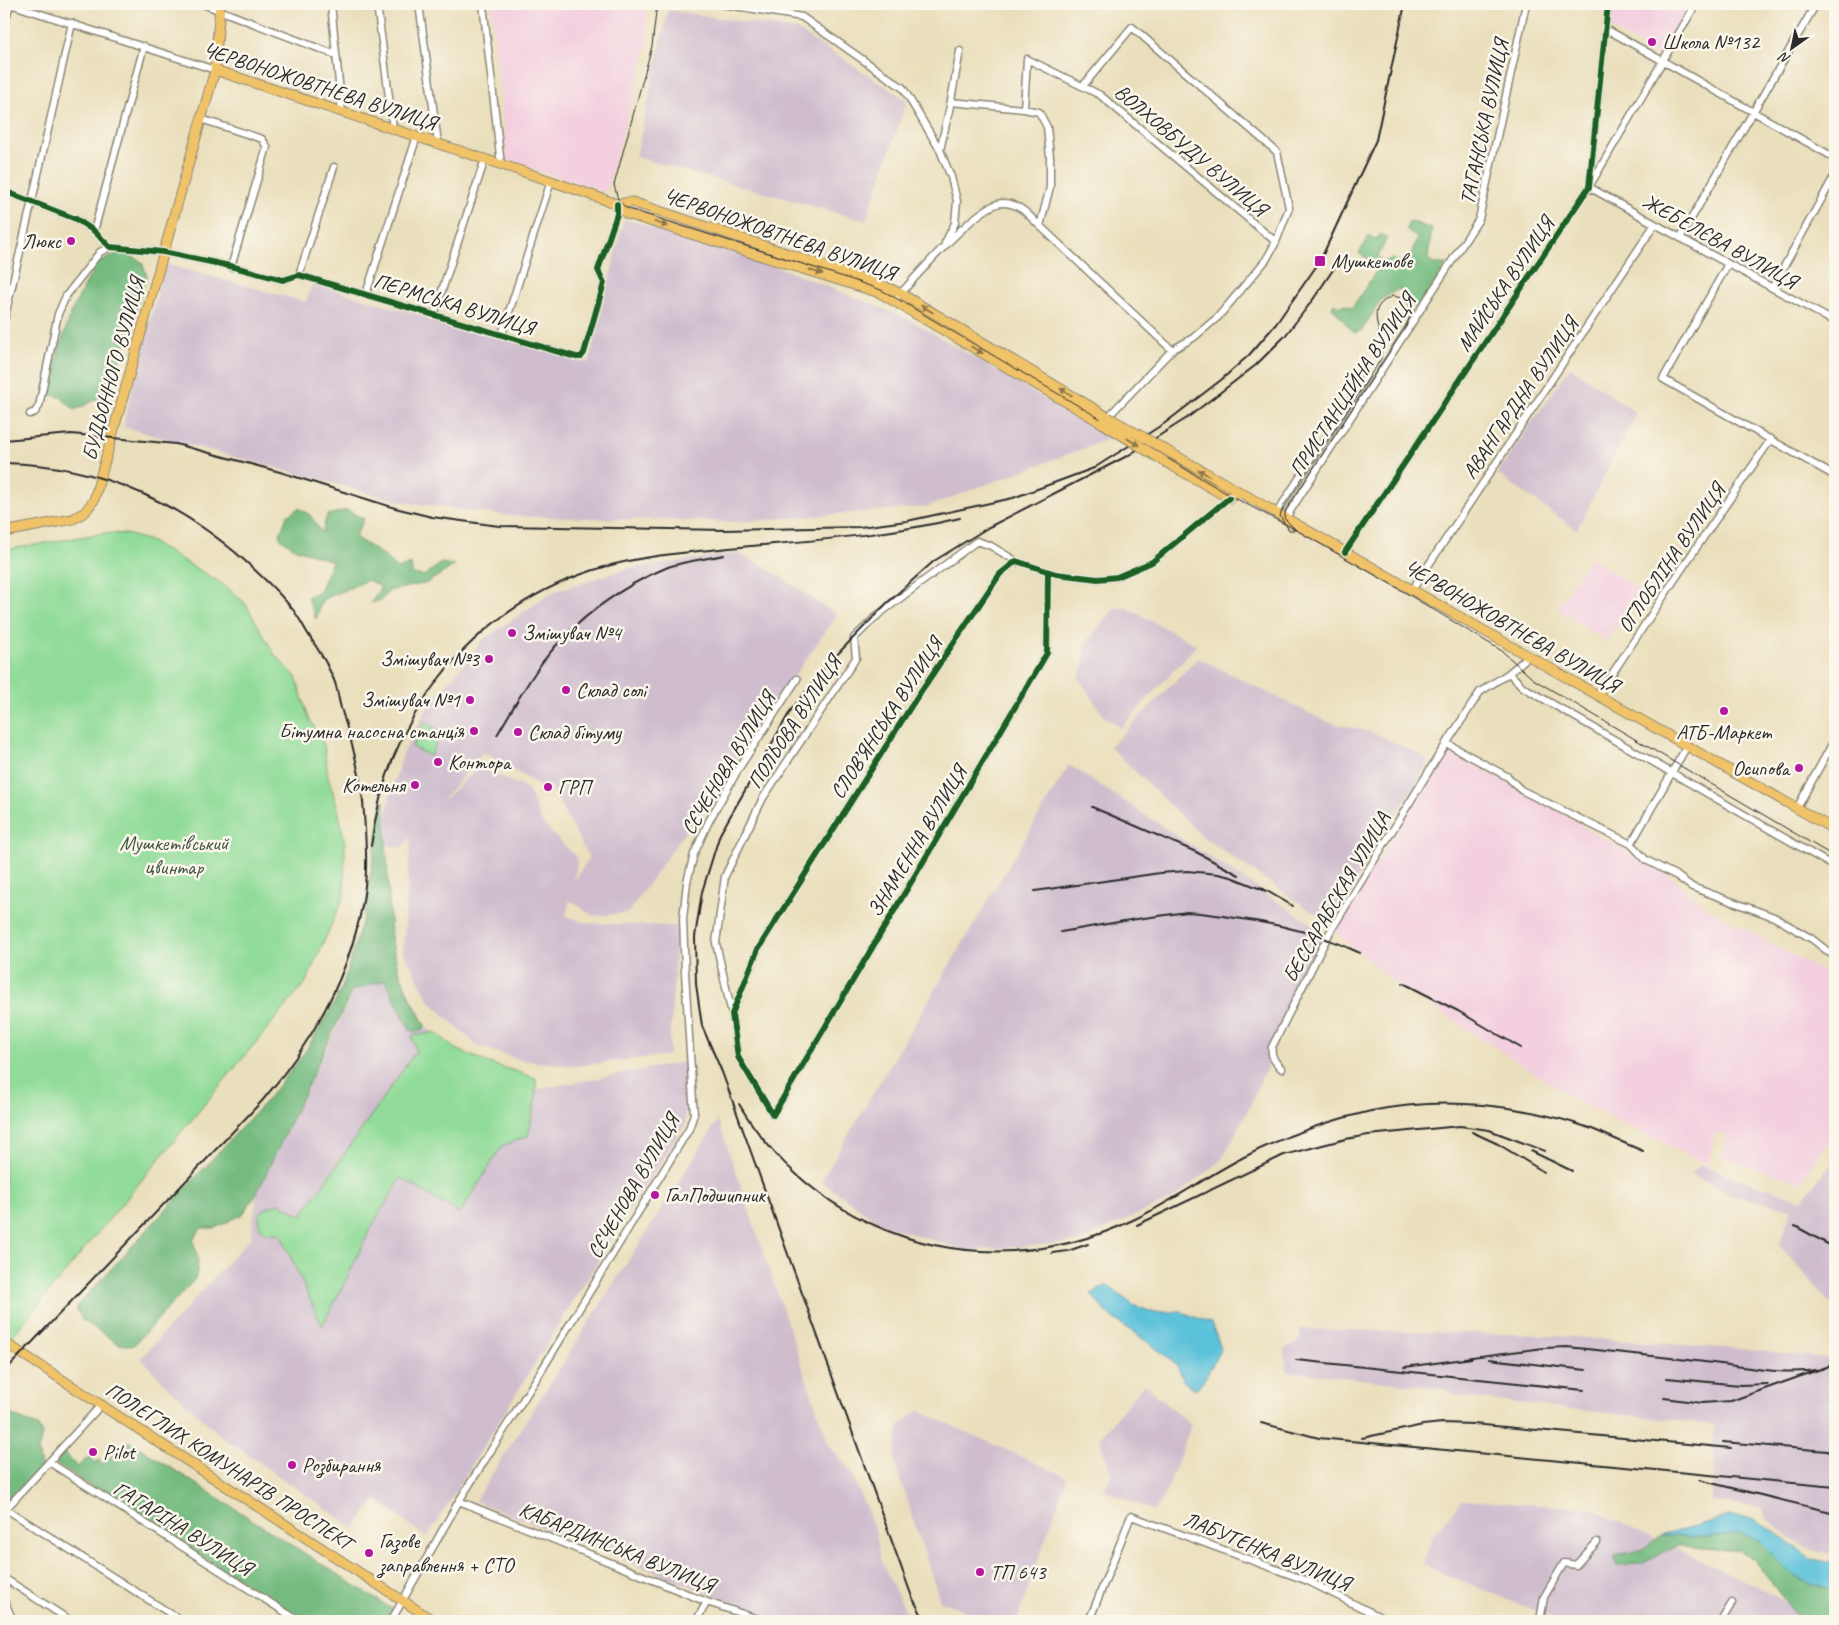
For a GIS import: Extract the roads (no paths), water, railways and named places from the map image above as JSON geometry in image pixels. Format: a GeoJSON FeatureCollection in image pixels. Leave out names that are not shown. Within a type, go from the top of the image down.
{"type":"FeatureCollection","features":[{"type":"Feature","properties":{"kind":"main road","name":"БУДЬОННОГО ВУЛИЦЯ"},"geometry":{"type":"LineString","coordinates":[[4,532],[73,519],[90,508],[94,500],[215,70],[220,7]]}},
{"type":"Feature","properties":{"kind":"main road","name":"ЧЕРВОНОЖОВТНЕВА ВУЛИЦЯ"},"geometry":{"type":"LineString","coordinates":[[215,70],[617,204],[627,214],[880,293],[1105,420],[1170,453],[1835,830]]}},
{"type":"Feature","properties":{"kind":"main road","name":"ЧЕРВОНОЖОВТНЕВА ВУЛИЦЯ"},"geometry":{"type":"LineString","coordinates":[[617,204],[632,202],[882,285],[900,294],[1105,420]]}},
{"type":"Feature","properties":{"kind":"main road"},"geometry":{"type":"LineString","coordinates":[[1105,420],[1164,461],[1229,498],[1237,492]]}},
{"type":"Feature","properties":{"kind":"main road","name":"ПОЛЕГЛИХ КОМУНАРІВ ПРОСПЕКТ"},"geometry":{"type":"LineString","coordinates":[[4,1342],[434,1621]]}},
{"type":"Feature","properties":{"kind":"street","name":"ЧЕРВОНОЖОВТНЕВА ВУЛИЦЯ"},"geometry":{"type":"LineString","coordinates":[[10,4],[215,70]]}},
{"type":"Feature","properties":{"kind":"street"},"geometry":{"type":"LineString","coordinates":[[4,25],[10,4]]}},
{"type":"Feature","properties":{"kind":"street"},"geometry":{"type":"LineString","coordinates":[[203,4],[220,7],[336,55]]}},
{"type":"Feature","properties":{"kind":"street"},"geometry":{"type":"LineString","coordinates":[[331,4],[342,112]]}},
{"type":"Feature","properties":{"kind":"street"},"geometry":{"type":"LineString","coordinates":[[377,4],[393,128]]}},
{"type":"Feature","properties":{"kind":"street"},"geometry":{"type":"LineString","coordinates":[[419,4],[438,143]]}},
{"type":"Feature","properties":{"kind":"street"},"geometry":{"type":"LineString","coordinates":[[483,4],[501,165]]}},
{"type":"Feature","properties":{"kind":"street"},"geometry":{"type":"LineString","coordinates":[[722,4],[802,17],[903,88],[940,150],[951,177],[957,201],[955,223],[944,246]]}},
{"type":"Feature","properties":{"kind":"street","name":"ТАГАНСЬКА ВУЛИЦЯ"},"geometry":{"type":"LineString","coordinates":[[1479,219],[1526,4]]}},
{"type":"Feature","properties":{"kind":"street","name":"МАЙСЬКА ВУЛИЦЯ"},"geometry":{"type":"LineString","coordinates":[[1345,552],[1579,204],[1589,186],[1608,4]]}},
{"type":"Feature","properties":{"kind":"street"},"geometry":{"type":"LineString","coordinates":[[1589,186],[1696,4]]}},
{"type":"Feature","properties":{"kind":"street"},"geometry":{"type":"LineString","coordinates":[[1680,238],[1816,4]]}},
{"type":"Feature","properties":{"kind":"street"},"geometry":{"type":"LineString","coordinates":[[4,320],[72,23]]}},
{"type":"Feature","properties":{"kind":"street","name":"ВОЛХОВБУДУ ВУЛИЦЯ"},"geometry":{"type":"LineString","coordinates":[[1083,86],[1132,27],[1277,152],[1289,208],[1276,242],[1266,260],[1218,317],[1193,338],[1172,350],[1105,420]]}},
{"type":"Feature","properties":{"kind":"street"},"geometry":{"type":"LineString","coordinates":[[1606,29],[1835,158]]}},
{"type":"Feature","properties":{"kind":"street"},"geometry":{"type":"LineString","coordinates":[[94,231],[144,46]]}},
{"type":"Feature","properties":{"kind":"street"},"geometry":{"type":"LineString","coordinates":[[940,150],[960,51]]}},
{"type":"Feature","properties":{"kind":"street","name":"ВОЛХОВБУДУ ВУЛИЦЯ"},"geometry":{"type":"LineString","coordinates":[[1024,109],[1027,59],[1100,95],[1276,242]]}},
{"type":"Feature","properties":{"kind":"street"},"geometry":{"type":"LineString","coordinates":[[951,102],[1039,112],[1047,127],[1050,157],[1050,186],[1040,226]]}},
{"type":"Feature","properties":{"kind":"street"},"geometry":{"type":"LineString","coordinates":[[201,119],[262,139],[267,147],[231,267]]}},
{"type":"Feature","properties":{"kind":"street"},"geometry":{"type":"LineString","coordinates":[[366,294],[417,136]]}},
{"type":"Feature","properties":{"kind":"street"},"geometry":{"type":"LineString","coordinates":[[434,314],[485,159]]}},
{"type":"Feature","properties":{"kind":"street"},"geometry":{"type":"LineString","coordinates":[[299,275],[334,167]]}},
{"type":"Feature","properties":{"kind":"street"},"geometry":{"type":"LineString","coordinates":[[1772,288],[1835,175]]}},
{"type":"Feature","properties":{"kind":"street"},"geometry":{"type":"LineString","coordinates":[[502,334],[551,181]]}},
{"type":"Feature","properties":{"kind":"street","name":"ЖЕБЕЛЄВА ВУЛИЦЯ"},"geometry":{"type":"LineString","coordinates":[[1589,186],[1835,322]]}},
{"type":"Feature","properties":{"kind":"street"},"geometry":{"type":"LineString","coordinates":[[4,191],[76,218],[94,231],[110,247],[100,252],[66,296],[58,314],[39,406],[35,412],[30,414]]}},
{"type":"Feature","properties":{"kind":"street"},"geometry":{"type":"LineString","coordinates":[[894,301],[944,246],[986,208],[1001,202],[1017,205],[1172,350]]}},
{"type":"Feature","properties":{"kind":"street","name":"ПЕРМСЬКА ВУЛИЦЯ"},"geometry":{"type":"LineString","coordinates":[[110,247],[163,252],[283,280],[299,275],[581,357],[584,353],[604,283],[598,270],[617,214],[617,204]]}},
{"type":"Feature","properties":{"kind":"street","name":"ПРИСТАНЦІЙНА ВУЛИЦЯ"},"geometry":{"type":"LineString","coordinates":[[1285,519],[1479,219]]}},
{"type":"Feature","properties":{"kind":"street","name":"АВАНГАРДНА ВУЛИЦЯ"},"geometry":{"type":"LineString","coordinates":[[1412,590],[1655,224]]}},
{"type":"Feature","properties":{"kind":"street"},"geometry":{"type":"LineString","coordinates":[[1728,264],[1663,379],[1835,476]]}},
{"type":"Feature","properties":{"kind":"street","name":"ПРИСТАНЦІЙНА ВУЛИЦЯ"},"geometry":{"type":"LineString","coordinates":[[1276,514],[1366,376]]}},
{"type":"Feature","properties":{"kind":"street","name":"ОГЛОБЛІНА ВУЛИЦЯ"},"geometry":{"type":"LineString","coordinates":[[1598,696],[1681,570],[1771,439]]}},
{"type":"Feature","properties":{"kind":"street"},"geometry":{"type":"LineString","coordinates":[[1016,561],[1048,572],[1098,579],[1126,574],[1152,562],[1229,498]]}},
{"type":"Feature","properties":{"kind":"street","name":"ПОЛЬОВА ВУЛИЦЯ"},"geometry":{"type":"LineString","coordinates":[[732,1014],[716,943],[725,876],[763,798],[856,658],[854,638],[879,614],[977,541],[991,546],[1016,561]]}},
{"type":"Feature","properties":{"kind":"street","name":"СЛОВ’ЯНСЬКА ВУЛИЦЯ"},"geometry":{"type":"LineString","coordinates":[[732,1014],[758,950],[917,697],[1000,574],[1016,561]]}},
{"type":"Feature","properties":{"kind":"street","name":"ЗНАМЕННА ВУЛИЦЯ"},"geometry":{"type":"LineString","coordinates":[[732,1014],[738,1057],[773,1115],[1047,653],[1048,572]]}},
{"type":"Feature","properties":{"kind":"street","name":"БЕССАРАБСКАЯ УЛИЦА"},"geometry":{"type":"LineString","coordinates":[[1282,1069],[1273,1059],[1271,1052],[1284,1022],[1330,932],[1480,692],[1509,674],[1529,656]]}},
{"type":"Feature","properties":{"kind":"street"},"geometry":{"type":"LineString","coordinates":[[1509,674],[1522,687],[1835,867]]}},
{"type":"Feature","properties":{"kind":"street","name":"СЄЧЕНОВА ВУЛИЦЯ"},"geometry":{"type":"LineString","coordinates":[[392,1621],[459,1501],[556,1348],[689,1129],[694,1107],[683,919],[687,882],[694,854],[709,821],[739,768],[797,679]]}},
{"type":"Feature","properties":{"kind":"street"},"geometry":{"type":"LineString","coordinates":[[1796,808],[1835,739]]}},
{"type":"Feature","properties":{"kind":"street"},"geometry":{"type":"LineString","coordinates":[[1446,744],[1508,777],[1521,790],[1631,844],[1646,860],[1677,876],[1692,887],[1774,917],[1812,939],[1835,957]]}},
{"type":"Feature","properties":{"kind":"street"},"geometry":{"type":"LineString","coordinates":[[1631,844],[1687,746]]}},
{"type":"Feature","properties":{"kind":"street"},"geometry":{"type":"LineString","coordinates":[[102,1404],[5,1510],[182,1621]]}},
{"type":"Feature","properties":{"kind":"street","name":"ГАГАРІНА ВУЛИЦЯ"},"geometry":{"type":"LineString","coordinates":[[49,1462],[299,1621]]}},
{"type":"Feature","properties":{"kind":"street","name":"КАБАРДИНСЬКА ВУЛИЦЯ"},"geometry":{"type":"LineString","coordinates":[[459,1501],[707,1602],[764,1621]]}},
{"type":"Feature","properties":{"kind":"street","name":"ЛАБУТЕНКА ВУЛИЦЯ"},"geometry":{"type":"LineString","coordinates":[[1089,1621],[1131,1516],[1308,1581],[1388,1621]]}},
{"type":"Feature","properties":{"kind":"street"},"geometry":{"type":"LineString","coordinates":[[1540,1621],[1544,1597],[1564,1563],[1576,1565],[1597,1542]]}},
{"type":"Feature","properties":{"kind":"street"},"geometry":{"type":"LineString","coordinates":[[4,1578],[72,1621]]}},
{"type":"Feature","properties":{"kind":"street"},"geometry":{"type":"LineString","coordinates":[[4,1600],[13,1621]]}},
{"type":"Feature","properties":{"kind":"street"},"geometry":{"type":"LineString","coordinates":[[696,1621],[707,1602]]}},
{"type":"Feature","properties":{"kind":"street"},"geometry":{"type":"LineString","coordinates":[[1721,1621],[1732,1603]]}},
{"type":"Feature","properties":{"kind":"water"},"geometry":{"type":"Polygon","coordinates":[[[1107,1285],[1133,1305],[1152,1312],[1182,1312],[1211,1323],[1221,1348],[1206,1377],[1196,1389],[1184,1382],[1177,1366],[1164,1354],[1106,1313],[1091,1294],[1107,1285]]]}},
{"type":"Feature","properties":{"kind":"water"},"geometry":{"type":"Polygon","coordinates":[[[1730,1516],[1754,1519],[1810,1558],[1835,1564],[1835,1589],[1814,1586],[1794,1576],[1760,1542],[1741,1533],[1708,1537],[1660,1536],[1730,1516]]]}},
{"type":"Feature","properties":{"kind":"tram line"},"geometry":{"type":"LineString","coordinates":[[657,4],[652,46],[614,185],[618,199],[626,208],[850,279],[881,290],[896,298],[1231,496],[1296,530],[1401,590],[1502,651],[1533,679],[1835,857]]}},
{"type":"Feature","properties":{"kind":"tram line"},"geometry":{"type":"LineString","coordinates":[[1393,296],[1401,298],[1409,304],[1410,315],[1406,327],[1286,510],[1284,518],[1296,530],[1289,530],[1280,516],[1283,507],[1381,359],[1377,310],[1379,305],[1393,296]]}},
{"type":"Feature","properties":{"kind":"railway"},"geometry":{"type":"LineString","coordinates":[[4,440],[71,434],[176,444],[280,472],[395,508],[432,517],[499,526],[725,530],[860,527],[907,521],[1013,498],[1094,468],[1165,423],[1221,380],[1249,355],[1276,324],[1320,261],[1376,140],[1405,4]]}},
{"type":"Feature","properties":{"kind":"railway"},"geometry":{"type":"LineString","coordinates":[[925,1621],[912,1597],[722,1072],[702,1026],[696,984],[695,937],[702,892],[720,834],[791,710],[827,665],[887,603],[934,561],[989,527],[1129,455],[1187,418],[1256,365],[1285,336],[1312,301],[1341,258]]}},
{"type":"Feature","properties":{"kind":"railway"},"geometry":{"type":"LineString","coordinates":[[4,463],[40,465],[75,471],[142,493],[173,509],[203,528],[231,549],[263,577],[281,596],[298,617],[326,663],[335,683],[359,773],[363,800],[366,858],[363,901],[348,957],[326,1008],[297,1056],[262,1101],[4,1372]]}},
{"type":"Feature","properties":{"kind":"railway"},"geometry":{"type":"LineString","coordinates":[[371,846],[386,777],[403,736],[426,696],[456,658],[474,640],[513,609],[535,596],[557,584],[580,575],[633,560],[662,555],[870,534],[960,518]]}},
{"type":"Feature","properties":{"kind":"railway"},"geometry":{"type":"LineString","coordinates":[[497,735],[544,660],[556,645],[584,618],[616,594],[650,575],[668,567],[724,555]]}},
{"type":"Feature","properties":{"kind":"railway"},"geometry":{"type":"LineString","coordinates":[[1092,807],[1196,852],[1239,875]]}},
{"type":"Feature","properties":{"kind":"railway"},"geometry":{"type":"LineString","coordinates":[[1035,891],[1160,873],[1187,871],[1231,877],[1266,891]]}},
{"type":"Feature","properties":{"kind":"railway"},"geometry":{"type":"LineString","coordinates":[[1260,887],[1293,906]]}},
{"type":"Feature","properties":{"kind":"railway"},"geometry":{"type":"LineString","coordinates":[[1061,932],[1187,912],[1282,926],[1321,937],[1360,953]]}},
{"type":"Feature","properties":{"kind":"railway"},"geometry":{"type":"LineString","coordinates":[[1403,983],[1458,1011],[1521,1048]]}},
{"type":"Feature","properties":{"kind":"railway"},"geometry":{"type":"LineString","coordinates":[[739,1104],[765,1142],[797,1175],[815,1190],[853,1215],[906,1237],[938,1246],[972,1250],[1005,1251],[1039,1248],[1072,1242],[1104,1232],[1149,1212],[1230,1164],[1274,1142],[1338,1119],[1398,1106],[1454,1104],[1511,1108],[1566,1120],[1643,1151]]}},
{"type":"Feature","properties":{"kind":"railway"},"geometry":{"type":"LineString","coordinates":[[1137,1225],[1284,1155],[1368,1135],[1460,1126],[1489,1130],[1545,1151]]}},
{"type":"Feature","properties":{"kind":"railway"},"geometry":{"type":"LineString","coordinates":[[1472,1132],[1498,1144],[1544,1172]]}},
{"type":"Feature","properties":{"kind":"railway"},"geometry":{"type":"LineString","coordinates":[[1531,1151],[1572,1171]]}},
{"type":"Feature","properties":{"kind":"railway"},"geometry":{"type":"LineString","coordinates":[[1795,1226],[1835,1248]]}},
{"type":"Feature","properties":{"kind":"railway"},"geometry":{"type":"LineString","coordinates":[[1052,1253],[1068,1251],[1088,1244]]}},
{"type":"Feature","properties":{"kind":"railway"},"geometry":{"type":"LineString","coordinates":[[1464,1358],[1567,1347],[1767,1370],[1794,1372],[1822,1369]]}},
{"type":"Feature","properties":{"kind":"railway"},"geometry":{"type":"LineString","coordinates":[[1405,1367],[1472,1358]]}},
{"type":"Feature","properties":{"kind":"railway"},"geometry":{"type":"LineString","coordinates":[[1489,1359],[1586,1370]]}},
{"type":"Feature","properties":{"kind":"railway"},"geometry":{"type":"LineString","coordinates":[[1296,1360],[1584,1390]]}},
{"type":"Feature","properties":{"kind":"railway"},"geometry":{"type":"LineString","coordinates":[[1664,1398],[1702,1403],[1731,1401],[1835,1364]]}},
{"type":"Feature","properties":{"kind":"railway"},"geometry":{"type":"LineString","coordinates":[[1667,1378],[1740,1385],[1768,1384]]}},
{"type":"Feature","properties":{"kind":"railway"},"geometry":{"type":"LineString","coordinates":[[1261,1423],[1319,1438],[1835,1487]]}},
{"type":"Feature","properties":{"kind":"railway"},"geometry":{"type":"LineString","coordinates":[[1362,1438],[1423,1425],[1442,1423],[1473,1424],[1731,1448]]}},
{"type":"Feature","properties":{"kind":"railway"},"geometry":{"type":"LineString","coordinates":[[1723,1442],[1827,1451],[1835,1454]]}},
{"type":"Feature","properties":{"kind":"railway"},"geometry":{"type":"LineString","coordinates":[[1699,1480],[1835,1513]]}},
{"type":"Feature","properties":{"kind":"place","name":"Школа №132"},"geometry":{"type":"Point","coordinates":[1652,42]}},
{"type":"Feature","properties":{"kind":"place","name":"Люкс"},"geometry":{"type":"Point","coordinates":[71,241]}},
{"type":"Feature","properties":{"kind":"place","name":"Мушкетове"},"geometry":{"type":"Point","coordinates":[1320,261]}},
{"type":"Feature","properties":{"kind":"place","name":"Змішувач №4"},"geometry":{"type":"Point","coordinates":[512,633]}},
{"type":"Feature","properties":{"kind":"place","name":"Змішувач №3"},"geometry":{"type":"Point","coordinates":[489,659]}},
{"type":"Feature","properties":{"kind":"place","name":"Склад солі"},"geometry":{"type":"Point","coordinates":[566,690]}},
{"type":"Feature","properties":{"kind":"place","name":"Змішувач №1"},"geometry":{"type":"Point","coordinates":[470,700]}},
{"type":"Feature","properties":{"kind":"place","name":"АТБ-Маркет"},"geometry":{"type":"Point","coordinates":[1724,711]}},
{"type":"Feature","properties":{"kind":"place","name":"Бітумна насосна станція"},"geometry":{"type":"Point","coordinates":[474,731]}},
{"type":"Feature","properties":{"kind":"place","name":"Склад бітуму"},"geometry":{"type":"Point","coordinates":[518,732]}},
{"type":"Feature","properties":{"kind":"place","name":"Контора"},"geometry":{"type":"Point","coordinates":[438,762]}},
{"type":"Feature","properties":{"kind":"place","name":"Осипова"},"geometry":{"type":"Point","coordinates":[1799,768]}},
{"type":"Feature","properties":{"kind":"place","name":"Котельня"},"geometry":{"type":"Point","coordinates":[415,785]}},
{"type":"Feature","properties":{"kind":"place","name":"ГРП"},"geometry":{"type":"Point","coordinates":[548,787]}},
{"type":"Feature","properties":{"kind":"place","name":"ГалПодшипник"},"geometry":{"type":"Point","coordinates":[655,1195]}},
{"type":"Feature","properties":{"kind":"place","name":"Pilot"},"geometry":{"type":"Point","coordinates":[93,1452]}},
{"type":"Feature","properties":{"kind":"place","name":"Розбирання"},"geometry":{"type":"Point","coordinates":[292,1465]}},
{"type":"Feature","properties":{"kind":"place","name":"Газове заправлення + СТО"},"geometry":{"type":"Point","coordinates":[369,1553]}},
{"type":"Feature","properties":{"kind":"place","name":"ТП 643"},"geometry":{"type":"Point","coordinates":[980,1572]}},
{"type":"Feature","properties":{"kind":"park label","name":"Мушкетівський цвинтар"},"geometry":{"type":"Point","coordinates":[174,855]}}]}
